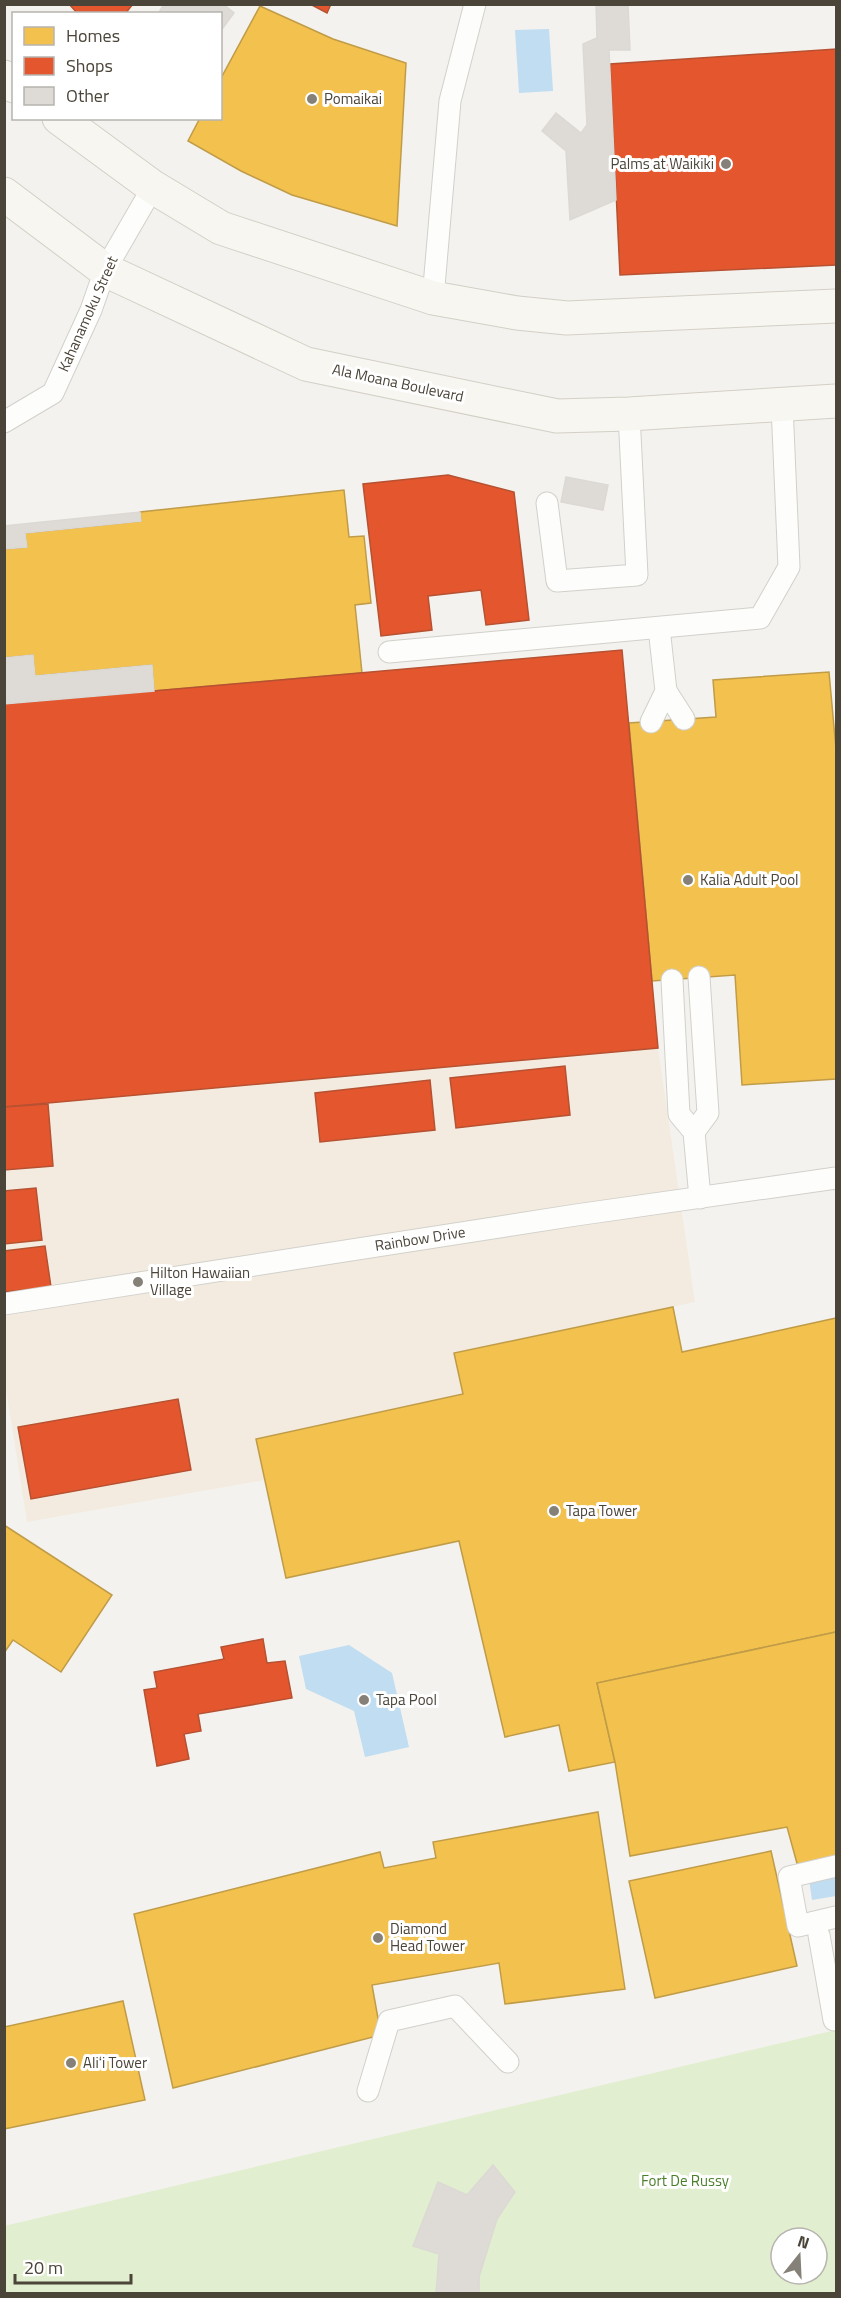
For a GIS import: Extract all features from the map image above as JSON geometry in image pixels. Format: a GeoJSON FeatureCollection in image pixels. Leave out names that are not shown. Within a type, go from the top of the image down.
{"type":"FeatureCollection","features":[{"type":"Feature","properties":{"kind":"main road"},"geometry":{"type":"LineString","coordinates":[[62,120],[153,187],[221,228],[433,298],[517,313],[567,318],[837,306]]}},
{"type":"Feature","properties":{"kind":"main road","name":"Ala Moana Boulevard"},"geometry":{"type":"LineString","coordinates":[[4,194],[105,270],[306,364],[557,416],[837,402]]}},
{"type":"Feature","properties":{"kind":"lane"},"geometry":{"type":"LineString","coordinates":[[433,298],[450,101],[475,4]]}},
{"type":"Feature","properties":{"kind":"lane","name":"Kahanamoku Street"},"geometry":{"type":"LineString","coordinates":[[4,422],[53,393],[91,310],[105,270],[153,187]]}},
{"type":"Feature","properties":{"kind":"lane"},"geometry":{"type":"LineString","coordinates":[[389,652],[760,618],[789,567],[782,405]]}},
{"type":"Feature","properties":{"kind":"lane"},"geometry":{"type":"LineString","coordinates":[[547,503],[557,581],[638,575],[629,414]]}},
{"type":"Feature","properties":{"kind":"lane"},"geometry":{"type":"LineString","coordinates":[[659,627],[666,691],[684,719]]}},
{"type":"Feature","properties":{"kind":"lane"},"geometry":{"type":"LineString","coordinates":[[651,722],[666,691]]}},
{"type":"Feature","properties":{"kind":"lane"},"geometry":{"type":"LineString","coordinates":[[694,1132],[708,1113],[699,977]]}},
{"type":"Feature","properties":{"kind":"lane"},"geometry":{"type":"LineString","coordinates":[[672,980],[679,1114],[694,1132],[700,1198]]}},
{"type":"Feature","properties":{"kind":"lane","name":"Rainbow Drive"},"geometry":{"type":"LineString","coordinates":[[4,1304],[837,1178]]}},
{"type":"Feature","properties":{"kind":"lane"},"geometry":{"type":"LineString","coordinates":[[837,1866],[789,1877],[798,1926],[837,1917]]}},
{"type":"Feature","properties":{"kind":"lane"},"geometry":{"type":"LineString","coordinates":[[819,1935],[834,2020]]}},
{"type":"Feature","properties":{"kind":"lane"},"geometry":{"type":"LineString","coordinates":[[368,2091],[388,2021],[455,2006],[508,2062]]}},
{"type":"Feature","properties":{"kind":"shaded area"},"geometry":{"type":"Polygon","coordinates":[[[658,1048],[695,1302],[455,1353],[463,1394],[256,1439],[265,1480],[27,1522],[5,1383],[4,1107],[658,1048]]]}},
{"type":"Feature","properties":{"kind":"green space","name":"Fort De Russy"},"geometry":{"type":"Polygon","coordinates":[[[836,2030],[836,2293],[5,2293],[4,2226],[836,2030]]]}},
{"type":"Feature","properties":{"kind":"water"},"geometry":{"type":"Polygon","coordinates":[[[549,29],[553,91],[519,93],[515,30],[549,29]]]}},
{"type":"Feature","properties":{"kind":"water","name":"Tapa Pool"},"geometry":{"type":"Polygon","coordinates":[[[349,1645],[392,1673],[409,1747],[365,1757],[354,1711],[306,1689],[299,1656],[349,1645]]]}},
{"type":"Feature","properties":{"kind":"water"},"geometry":{"type":"Polygon","coordinates":[[[836,1854],[836,1896],[812,1900],[806,1859],[836,1854]]]}},
{"type":"Feature","properties":{"kind":"building: Homes","name":"Pomaikai"},"geometry":{"type":"Polygon","coordinates":[[[260,6],[333,39],[406,63],[397,226],[292,195],[241,171],[188,141],[199,120],[222,120],[222,76],[260,6]]]}},
{"type":"Feature","properties":{"kind":"building: Homes"},"geometry":{"type":"Polygon","coordinates":[[[344,490],[349,537],[364,536],[371,603],[355,605],[362,673],[154,691],[152,665],[35,676],[33,655],[4,658],[4,549],[27,547],[25,533],[141,521],[140,512],[344,490]]]}},
{"type":"Feature","properties":{"kind":"building: Homes"},"geometry":{"type":"Polygon","coordinates":[[[829,672],[836,749],[836,1079],[742,1085],[735,975],[652,981],[629,723],[716,717],[713,680],[829,672]]]}},
{"type":"Feature","properties":{"kind":"building: Homes","name":"Tapa Tower"},"geometry":{"type":"Polygon","coordinates":[[[673,1307],[682,1352],[836,1318],[836,1632],[597,1683],[615,1762],[569,1771],[559,1725],[505,1737],[459,1541],[286,1578],[256,1439],[463,1394],[454,1353],[673,1307]]]}},
{"type":"Feature","properties":{"kind":"building: Homes"},"geometry":{"type":"Polygon","coordinates":[[[4,1525],[112,1595],[61,1672],[13,1640],[4,1653],[4,1525]]]}},
{"type":"Feature","properties":{"kind":"building: Homes"},"geometry":{"type":"Polygon","coordinates":[[[836,1632],[836,1856],[798,1867],[787,1827],[630,1856],[615,1762],[597,1683],[836,1632]]]}},
{"type":"Feature","properties":{"kind":"building: Homes","name":"Diamond Head Tower"},"geometry":{"type":"Polygon","coordinates":[[[598,1812],[625,1989],[505,2004],[499,1963],[372,1985],[381,2035],[173,2088],[134,1914],[380,1852],[384,1868],[436,1858],[433,1842],[598,1812]]]}},
{"type":"Feature","properties":{"kind":"building: Homes"},"geometry":{"type":"Polygon","coordinates":[[[771,1851],[797,1966],[655,1998],[629,1881],[771,1851]]]}},
{"type":"Feature","properties":{"kind":"building: Homes","name":"Aliʻi Tower"},"geometry":{"type":"Polygon","coordinates":[[[123,2001],[145,2100],[4,2129],[4,2027],[123,2001]]]}},
{"type":"Feature","properties":{"kind":"building: Shops"},"geometry":{"type":"Polygon","coordinates":[[[69,4],[133,4],[127,12],[76,12],[69,4]]]}},
{"type":"Feature","properties":{"kind":"building: Shops"},"geometry":{"type":"Polygon","coordinates":[[[310,4],[331,4],[327,13],[310,4]]]}},
{"type":"Feature","properties":{"kind":"building: Shops","name":"Palms at Waikiki"},"geometry":{"type":"Polygon","coordinates":[[[836,49],[836,265],[620,275],[610,64],[836,49]]]}},
{"type":"Feature","properties":{"kind":"building: Shops"},"geometry":{"type":"Polygon","coordinates":[[[448,475],[514,492],[529,620],[486,625],[481,590],[428,596],[432,630],[381,636],[363,484],[448,475]]]}},
{"type":"Feature","properties":{"kind":"building: Shops"},"geometry":{"type":"Polygon","coordinates":[[[622,650],[658,1048],[4,1107],[4,704],[622,650]]]}},
{"type":"Feature","properties":{"kind":"building: Shops"},"geometry":{"type":"Polygon","coordinates":[[[565,1066],[570,1115],[456,1128],[450,1078],[565,1066]]]}},
{"type":"Feature","properties":{"kind":"building: Shops"},"geometry":{"type":"Polygon","coordinates":[[[430,1080],[435,1130],[320,1142],[315,1093],[430,1080]]]}},
{"type":"Feature","properties":{"kind":"building: Shops"},"geometry":{"type":"Polygon","coordinates":[[[48,1104],[53,1166],[4,1170],[4,1107],[48,1104]]]}},
{"type":"Feature","properties":{"kind":"building: Shops"},"geometry":{"type":"Polygon","coordinates":[[[36,1188],[42,1240],[4,1244],[4,1191],[36,1188]]]}},
{"type":"Feature","properties":{"kind":"building: Shops"},"geometry":{"type":"Polygon","coordinates":[[[45,1246],[51,1287],[4,1292],[4,1251],[45,1246]]]}},
{"type":"Feature","properties":{"kind":"building: Shops"},"geometry":{"type":"Polygon","coordinates":[[[178,1399],[191,1470],[31,1499],[18,1427],[178,1399]]]}},
{"type":"Feature","properties":{"kind":"building: Shops"},"geometry":{"type":"Polygon","coordinates":[[[263,1639],[267,1663],[285,1661],[292,1698],[198,1714],[201,1731],[184,1734],[189,1759],[157,1766],[144,1690],[157,1688],[154,1672],[224,1659],[221,1647],[263,1639]]]}},
{"type":"Feature","properties":{"kind":"building: Other"},"geometry":{"type":"Polygon","coordinates":[[[164,4],[223,4],[234,13],[222,29],[222,12],[159,12],[164,4]]]}},
{"type":"Feature","properties":{"kind":"building: Other"},"geometry":{"type":"Polygon","coordinates":[[[596,4],[628,4],[630,50],[609,50],[616,200],[570,220],[566,151],[542,131],[556,113],[581,133],[587,125],[583,44],[597,38],[596,4]]]}},
{"type":"Feature","properties":{"kind":"building: Other"},"geometry":{"type":"Polygon","coordinates":[[[566,477],[608,485],[603,510],[561,502],[566,477]]]}},
{"type":"Feature","properties":{"kind":"building: Other"},"geometry":{"type":"Polygon","coordinates":[[[140,512],[141,521],[25,533],[27,547],[4,549],[4,526],[140,512]]]}},
{"type":"Feature","properties":{"kind":"building: Other"},"geometry":{"type":"Polygon","coordinates":[[[33,655],[35,676],[152,665],[154,691],[4,704],[4,658],[33,655]]]}},
{"type":"Feature","properties":{"kind":"building: Other"},"geometry":{"type":"Polygon","coordinates":[[[493,2165],[515,2192],[497,2219],[479,2277],[479,2294],[436,2294],[439,2254],[413,2246],[438,2182],[467,2195],[493,2165]]]}},
{"type":"Feature","properties":{"kind":"place","name":"Pomaikai"},"geometry":{"type":"Point","coordinates":[312,99]}},
{"type":"Feature","properties":{"kind":"place","name":"Palms at Waikiki"},"geometry":{"type":"Point","coordinates":[726,164]}},
{"type":"Feature","properties":{"kind":"place","name":"Kalia Adult Pool"},"geometry":{"type":"Point","coordinates":[688,880]}},
{"type":"Feature","properties":{"kind":"place","name":"Hilton Hawaiian Village"},"geometry":{"type":"Point","coordinates":[138,1282]}},
{"type":"Feature","properties":{"kind":"place","name":"Tapa Tower"},"geometry":{"type":"Point","coordinates":[554,1511]}},
{"type":"Feature","properties":{"kind":"place","name":"Tapa Pool"},"geometry":{"type":"Point","coordinates":[364,1700]}},
{"type":"Feature","properties":{"kind":"place","name":"Diamond Head Tower"},"geometry":{"type":"Point","coordinates":[378,1938]}},
{"type":"Feature","properties":{"kind":"place","name":"Aliʻi Tower"},"geometry":{"type":"Point","coordinates":[71,2063]}}]}
